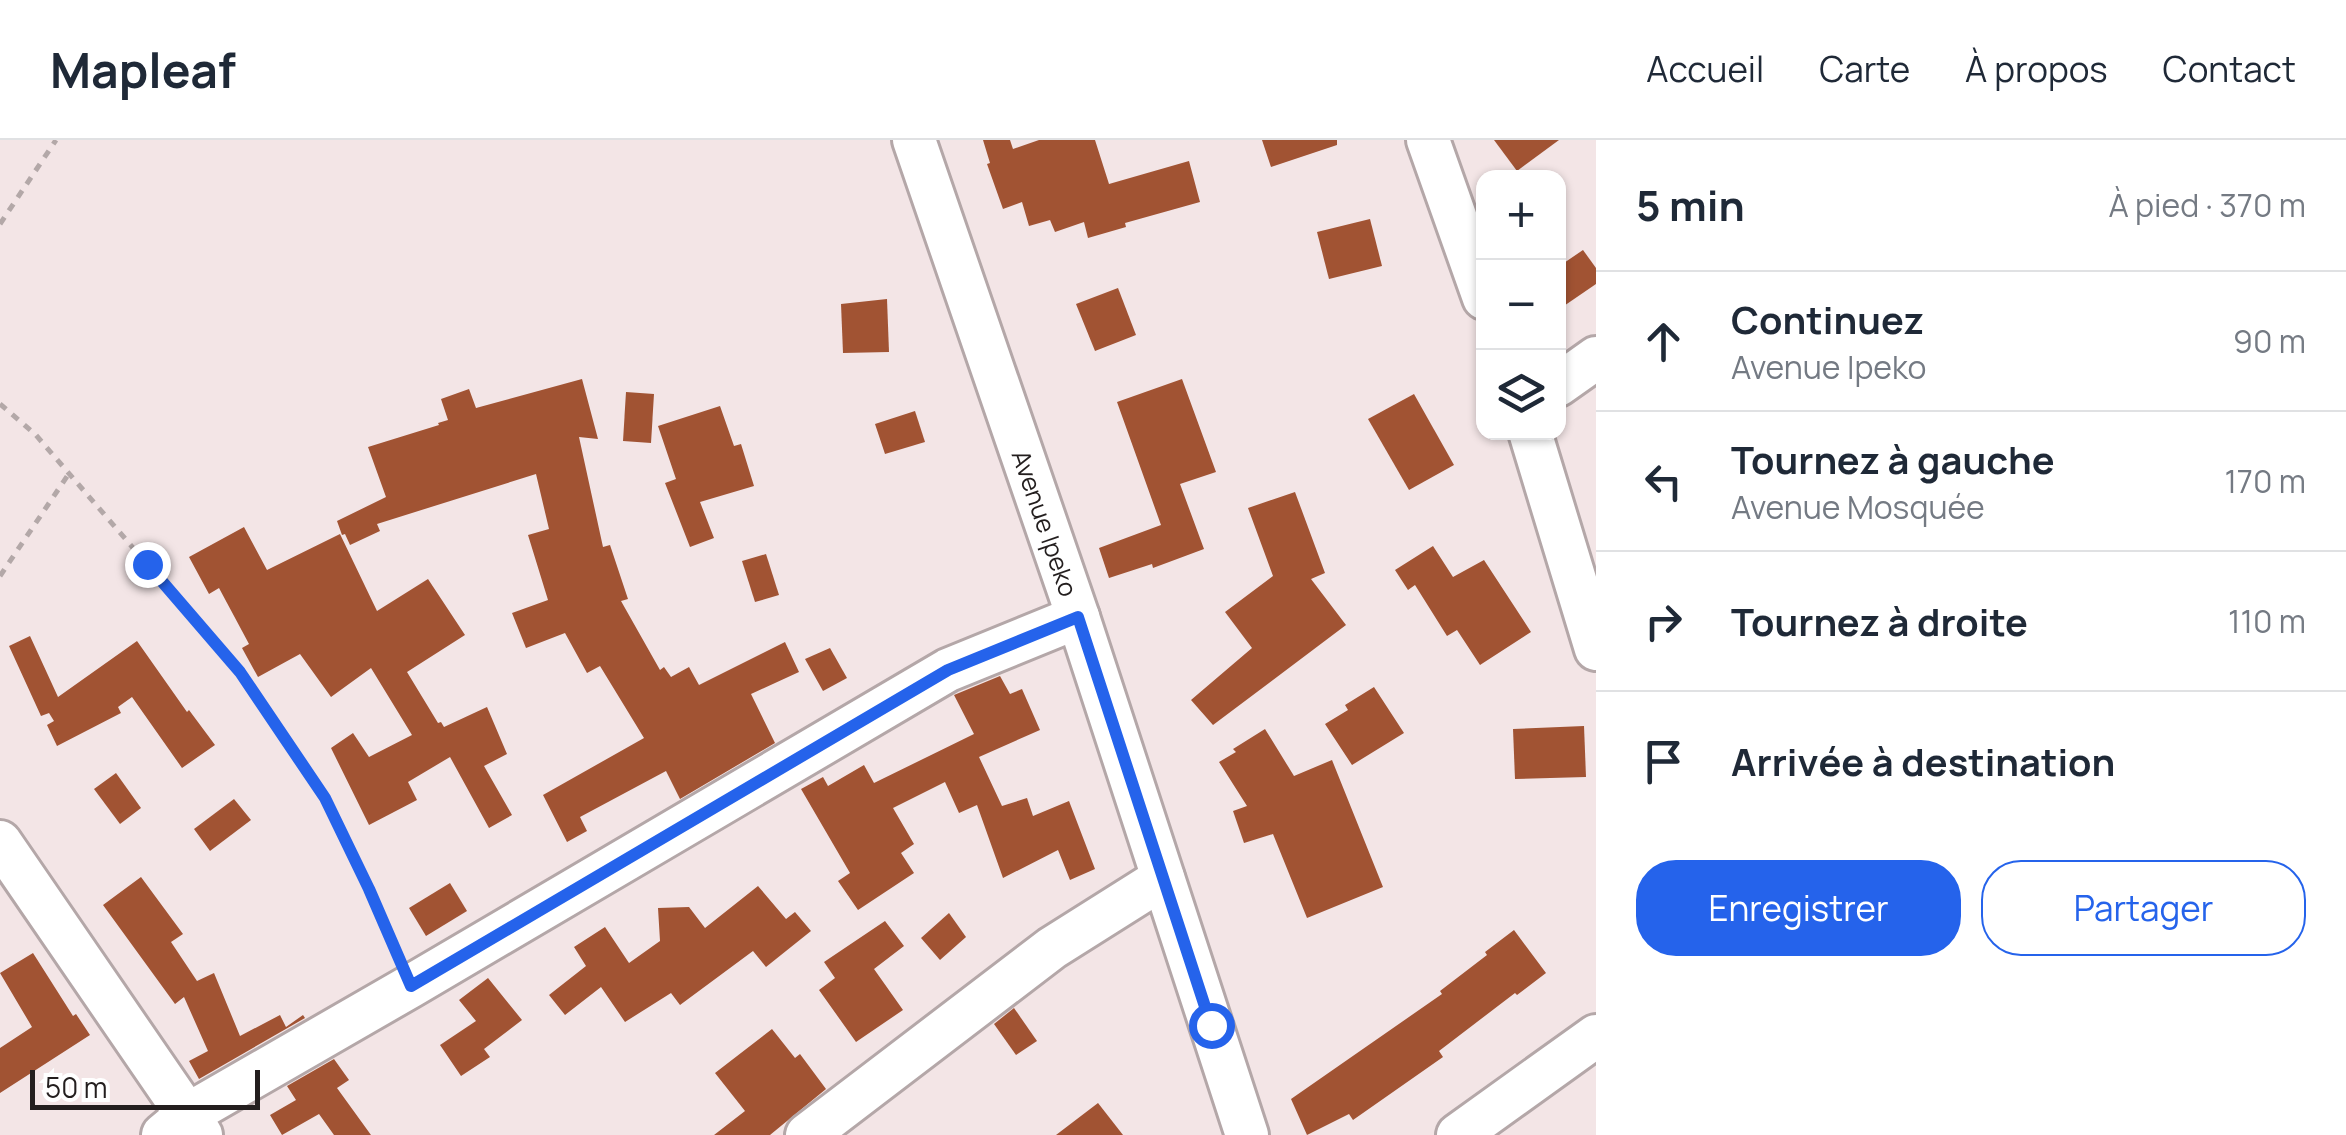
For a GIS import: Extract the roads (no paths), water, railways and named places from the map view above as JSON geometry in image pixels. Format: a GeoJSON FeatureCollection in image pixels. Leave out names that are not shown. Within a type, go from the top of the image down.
{"type":"FeatureCollection","features":[{"type":"Feature","properties":{"kind":"street","name":"Avenue Ipeko"},"geometry":{"type":"LineString","coordinates":[[914,140],[1078,617],[1246,1135]]}},
{"type":"Feature","properties":{"kind":"street"},"geometry":{"type":"LineString","coordinates":[[1428,140],[1476,275]]}},
{"type":"Feature","properties":{"kind":"street"},"geometry":{"type":"LineString","coordinates":[[1566,379],[1596,358]]}},
{"type":"Feature","properties":{"kind":"street"},"geometry":{"type":"LineString","coordinates":[[1532,440],[1596,649]]}},
{"type":"Feature","properties":{"kind":"street"},"geometry":{"type":"LineString","coordinates":[[0,842],[184,1128],[411,986],[948,670],[1078,617]]}},
{"type":"Feature","properties":{"kind":"street"},"geometry":{"type":"LineString","coordinates":[[807,1135],[1052,948],[1163,878]]}},
{"type":"Feature","properties":{"kind":"street"},"geometry":{"type":"LineString","coordinates":[[1458,1135],[1596,1036]]}}]}
